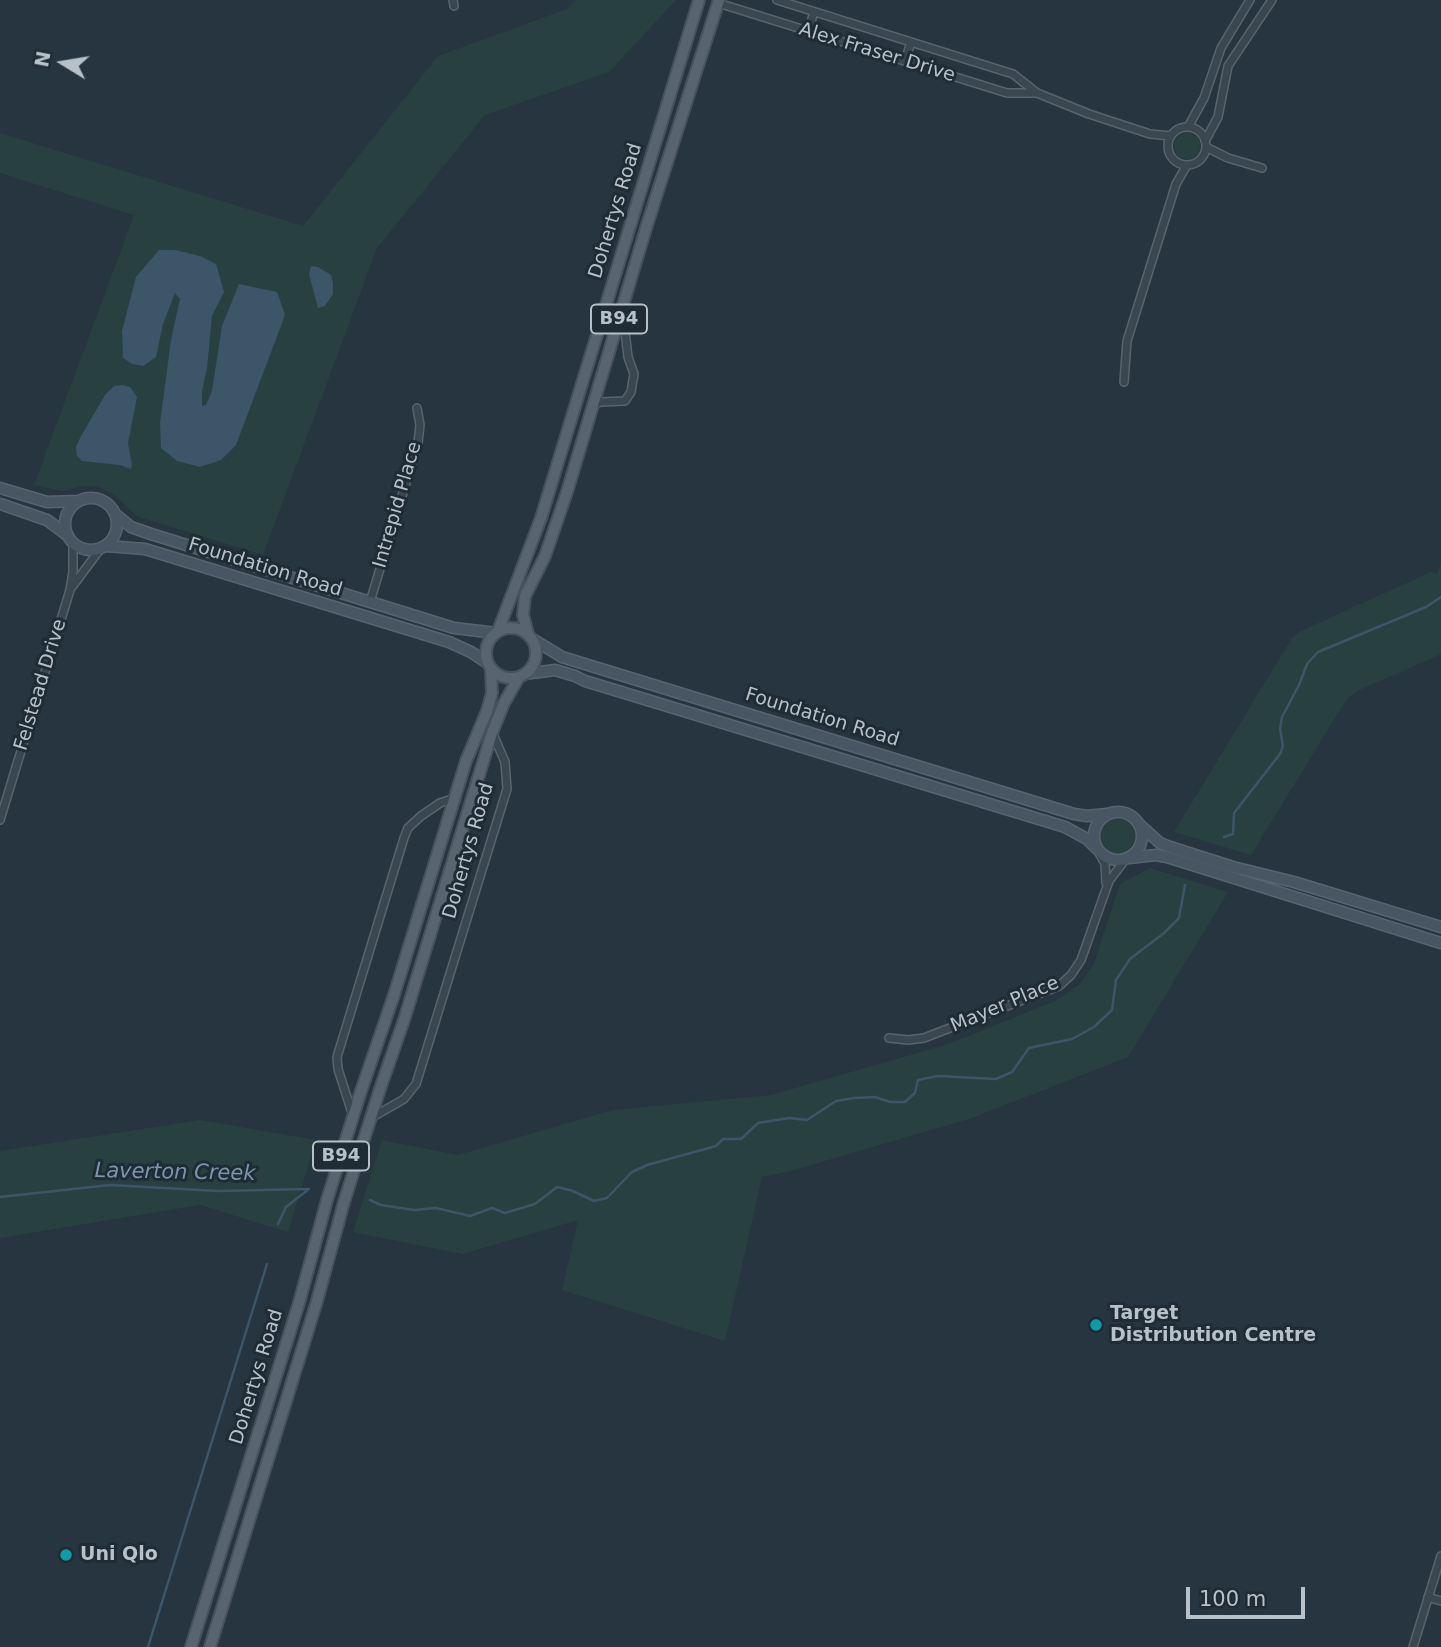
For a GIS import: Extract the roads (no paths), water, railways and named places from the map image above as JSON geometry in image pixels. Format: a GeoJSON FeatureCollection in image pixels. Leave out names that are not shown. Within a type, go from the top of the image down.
{"type":"FeatureCollection","features":[{"type":"Feature","properties":{"kind":"main road","name":"Dohertys Road"},"geometry":{"type":"LineString","coordinates":[[497,632],[534,538],[699,0]]}},
{"type":"Feature","properties":{"kind":"main road","name":"Dohertys Road"},"geometry":{"type":"LineString","coordinates":[[529,636],[523,615],[525,596],[551,539],[717,1]]}},
{"type":"Feature","properties":{"kind":"main road"},"geometry":{"type":"LineString","coordinates":[[632,220],[647,225]]}},
{"type":"Feature","properties":{"kind":"main road"},"geometry":{"type":"LineString","coordinates":[[497,632],[513,628],[529,636]]}},
{"type":"Feature","properties":{"kind":"main road","name":"B94"},"geometry":{"type":"LineString","coordinates":[[490,666],[486,654],[487,645],[497,632]]}},
{"type":"Feature","properties":{"kind":"main road","name":"B94"},"geometry":{"type":"LineString","coordinates":[[521,676],[536,658],[536,647],[529,636]]}},
{"type":"Feature","properties":{"kind":"main road","name":"Dohertys Road"},"geometry":{"type":"LineString","coordinates":[[191,1647],[302,1292],[353,1117],[394,995],[466,761],[491,700],[490,666]]}},
{"type":"Feature","properties":{"kind":"main road"},"geometry":{"type":"LineString","coordinates":[[490,666],[504,677],[521,676]]}},
{"type":"Feature","properties":{"kind":"main road","name":"Dohertys Road"},"geometry":{"type":"LineString","coordinates":[[210,1647],[317,1301],[370,1118],[404,1020],[492,733],[504,703],[521,676]]}},
{"type":"Feature","properties":{"kind":"street","name":"Alex Fraser Drive"},"geometry":{"type":"LineString","coordinates":[[777,0],[1013,74],[1037,93],[1088,114],[1150,134],[1171,136]]}},
{"type":"Feature","properties":{"kind":"street"},"geometry":{"type":"LineString","coordinates":[[1188,127],[1204,98],[1221,48],[1250,0]]}},
{"type":"Feature","properties":{"kind":"street"},"geometry":{"type":"LineString","coordinates":[[1202,158],[1218,117],[1228,66],[1272,0]]}},
{"type":"Feature","properties":{"kind":"street","name":"Alex Fraser Drive"},"geometry":{"type":"LineString","coordinates":[[717,1],[1007,93],[1037,93]]}},
{"type":"Feature","properties":{"kind":"street"},"geometry":{"type":"LineString","coordinates":[[808,32],[814,12]]}},
{"type":"Feature","properties":{"kind":"street"},"geometry":{"type":"LineString","coordinates":[[905,61],[911,42]]}},
{"type":"Feature","properties":{"kind":"street"},"geometry":{"type":"LineString","coordinates":[[1210,76],[1225,80]]}},
{"type":"Feature","properties":{"kind":"street"},"geometry":{"type":"LineString","coordinates":[[1228,158],[1202,158],[1186,165],[1172,157],[1168,146],[1171,136],[1178,129],[1188,127],[1199,131],[1206,144],[1228,158],[1262,168]]}},
{"type":"Feature","properties":{"kind":"street","name":"Alex Fraser Drive"},"geometry":{"type":"LineString","coordinates":[[1150,134],[1168,146]]}},
{"type":"Feature","properties":{"kind":"street"},"geometry":{"type":"LineString","coordinates":[[1176,161],[1177,182]]}},
{"type":"Feature","properties":{"kind":"street"},"geometry":{"type":"LineString","coordinates":[[1124,382],[1127,341],[1177,182],[1186,165]]}},
{"type":"Feature","properties":{"kind":"street","name":"Dohertys Road"},"geometry":{"type":"LineString","coordinates":[[592,407],[600,402],[625,401],[631,392],[634,374],[628,357],[622,306]]}},
{"type":"Feature","properties":{"kind":"street","name":"Intrepid Place"},"geometry":{"type":"LineString","coordinates":[[370,601],[418,443],[420,425],[417,408]]}},
{"type":"Feature","properties":{"kind":"street"},"geometry":{"type":"LineString","coordinates":[[0,488],[47,502],[97,499],[104,502],[115,514],[116,531],[104,547],[86,550],[47,520],[0,504]]}},
{"type":"Feature","properties":{"kind":"street"},"geometry":{"type":"LineString","coordinates":[[70,539],[66,519],[69,511],[81,500]]}},
{"type":"Feature","properties":{"kind":"street","name":"Foundation Road"},"geometry":{"type":"LineString","coordinates":[[115,514],[131,527],[454,628],[497,632]]}},
{"type":"Feature","properties":{"kind":"street","name":"Felstead Drive"},"geometry":{"type":"LineString","coordinates":[[0,820],[70,590],[73,572],[70,539]]}},
{"type":"Feature","properties":{"kind":"street","name":"Foundation Road"},"geometry":{"type":"LineString","coordinates":[[104,547],[145,549],[449,642],[471,652],[490,666]]}},
{"type":"Feature","properties":{"kind":"street","name":"Felstead Drive"},"geometry":{"type":"LineString","coordinates":[[70,590],[104,547]]}},
{"type":"Feature","properties":{"kind":"street"},"geometry":{"type":"LineString","coordinates":[[209,570],[215,554]]}},
{"type":"Feature","properties":{"kind":"street","name":"Foundation Road"},"geometry":{"type":"LineString","coordinates":[[529,636],[562,657],[1074,814],[1107,814]]}},
{"type":"Feature","properties":{"kind":"street","name":"Foundation Road"},"geometry":{"type":"LineString","coordinates":[[521,676],[555,670],[575,676],[1065,827],[1087,839],[1097,849]]}},
{"type":"Feature","properties":{"kind":"street","name":"Dohertys Road"},"geometry":{"type":"LineString","coordinates":[[370,1118],[404,1100],[416,1084],[507,789],[505,762],[492,733]]}},
{"type":"Feature","properties":{"kind":"street","name":"Dohertys Road"},"geometry":{"type":"LineString","coordinates":[[353,1117],[338,1069],[337,1057],[404,838],[408,828],[421,816],[440,803],[455,798]]}},
{"type":"Feature","properties":{"kind":"street"},"geometry":{"type":"LineString","coordinates":[[1441,927],[1170,847],[1122,812],[1107,814],[1096,825],[1094,840],[1097,849],[1110,860],[1156,855],[1167,857],[1441,943]]}},
{"type":"Feature","properties":{"kind":"street"},"geometry":{"type":"LineString","coordinates":[[1127,859],[1136,854],[1142,840],[1140,825]]}},
{"type":"Feature","properties":{"kind":"street","name":"Mayer Place"},"geometry":{"type":"LineString","coordinates":[[1097,849],[1105,864],[1105,891]]}},
{"type":"Feature","properties":{"kind":"street","name":"Mayer Place"},"geometry":{"type":"LineString","coordinates":[[888,1038],[924,1038],[1059,986],[1071,975],[1087,950],[1105,891],[1110,880],[1127,859]]}},
{"type":"Feature","properties":{"kind":"street"},"geometry":{"type":"LineString","coordinates":[[1413,1647],[1441,1556]]}},
{"type":"Feature","properties":{"kind":"street"},"geometry":{"type":"LineString","coordinates":[[1428,1597],[1441,1601]]}},
{"type":"Feature","properties":{"kind":"water"},"geometry":{"type":"Polygon","coordinates":[[[159,250],[175,250],[200,256],[216,264],[224,292],[212,316],[202,406],[206,405],[212,391],[222,326],[239,284],[277,292],[285,315],[236,445],[221,460],[200,467],[177,461],[161,448],[160,423],[171,340],[180,299],[175,293],[163,324],[156,357],[143,366],[132,364],[123,358],[122,331],[136,277],[159,250]]]}},
{"type":"Feature","properties":{"kind":"water"},"geometry":{"type":"Polygon","coordinates":[[[311,266],[331,275],[333,283],[333,294],[325,306],[318,308],[309,274],[311,266]]]}},
{"type":"Feature","properties":{"kind":"water"},"geometry":{"type":"Polygon","coordinates":[[[114,386],[130,387],[137,397],[128,443],[131,469],[120,465],[82,461],[77,456],[76,447],[81,436],[105,395],[114,386]]]}},
{"type":"Feature","properties":{"kind":"waterway","name":"Laverton Creek"},"geometry":{"type":"LineString","coordinates":[[1224,837],[1233,834],[1234,813],[1280,754],[1283,746],[1280,729],[1282,717],[1307,664],[1318,652],[1426,607],[1441,597]]}},
{"type":"Feature","properties":{"kind":"waterway","name":"Laverton Creek"},"geometry":{"type":"LineString","coordinates":[[370,1200],[381,1205],[414,1210],[436,1208],[470,1216],[492,1208],[505,1213],[535,1204],[557,1187],[594,1201],[607,1198],[632,1172],[647,1165],[716,1146],[723,1139],[741,1139],[758,1123],[789,1118],[807,1120],[836,1101],[854,1098],[875,1097],[890,1102],[905,1102],[915,1093],[918,1080],[938,1076],[996,1079],[1012,1072],[1029,1048],[1072,1039],[1094,1027],[1112,1010],[1116,980],[1130,959],[1179,918],[1185,885]]}},
{"type":"Feature","properties":{"kind":"waterway","name":"Laverton Creek"},"geometry":{"type":"LineString","coordinates":[[0,1197],[110,1185],[218,1191],[309,1189]]}},
{"type":"Feature","properties":{"kind":"waterway"},"geometry":{"type":"LineString","coordinates":[[278,1224],[286,1207],[309,1189]]}},
{"type":"Feature","properties":{"kind":"waterway"},"geometry":{"type":"LineString","coordinates":[[148,1647],[267,1264]]}},
{"type":"Feature","properties":{"kind":"place","name":"Target Distribution Centre"},"geometry":{"type":"Point","coordinates":[1096,1325]}},
{"type":"Feature","properties":{"kind":"place","name":"Uni Qlo"},"geometry":{"type":"Point","coordinates":[66,1555]}}]}
